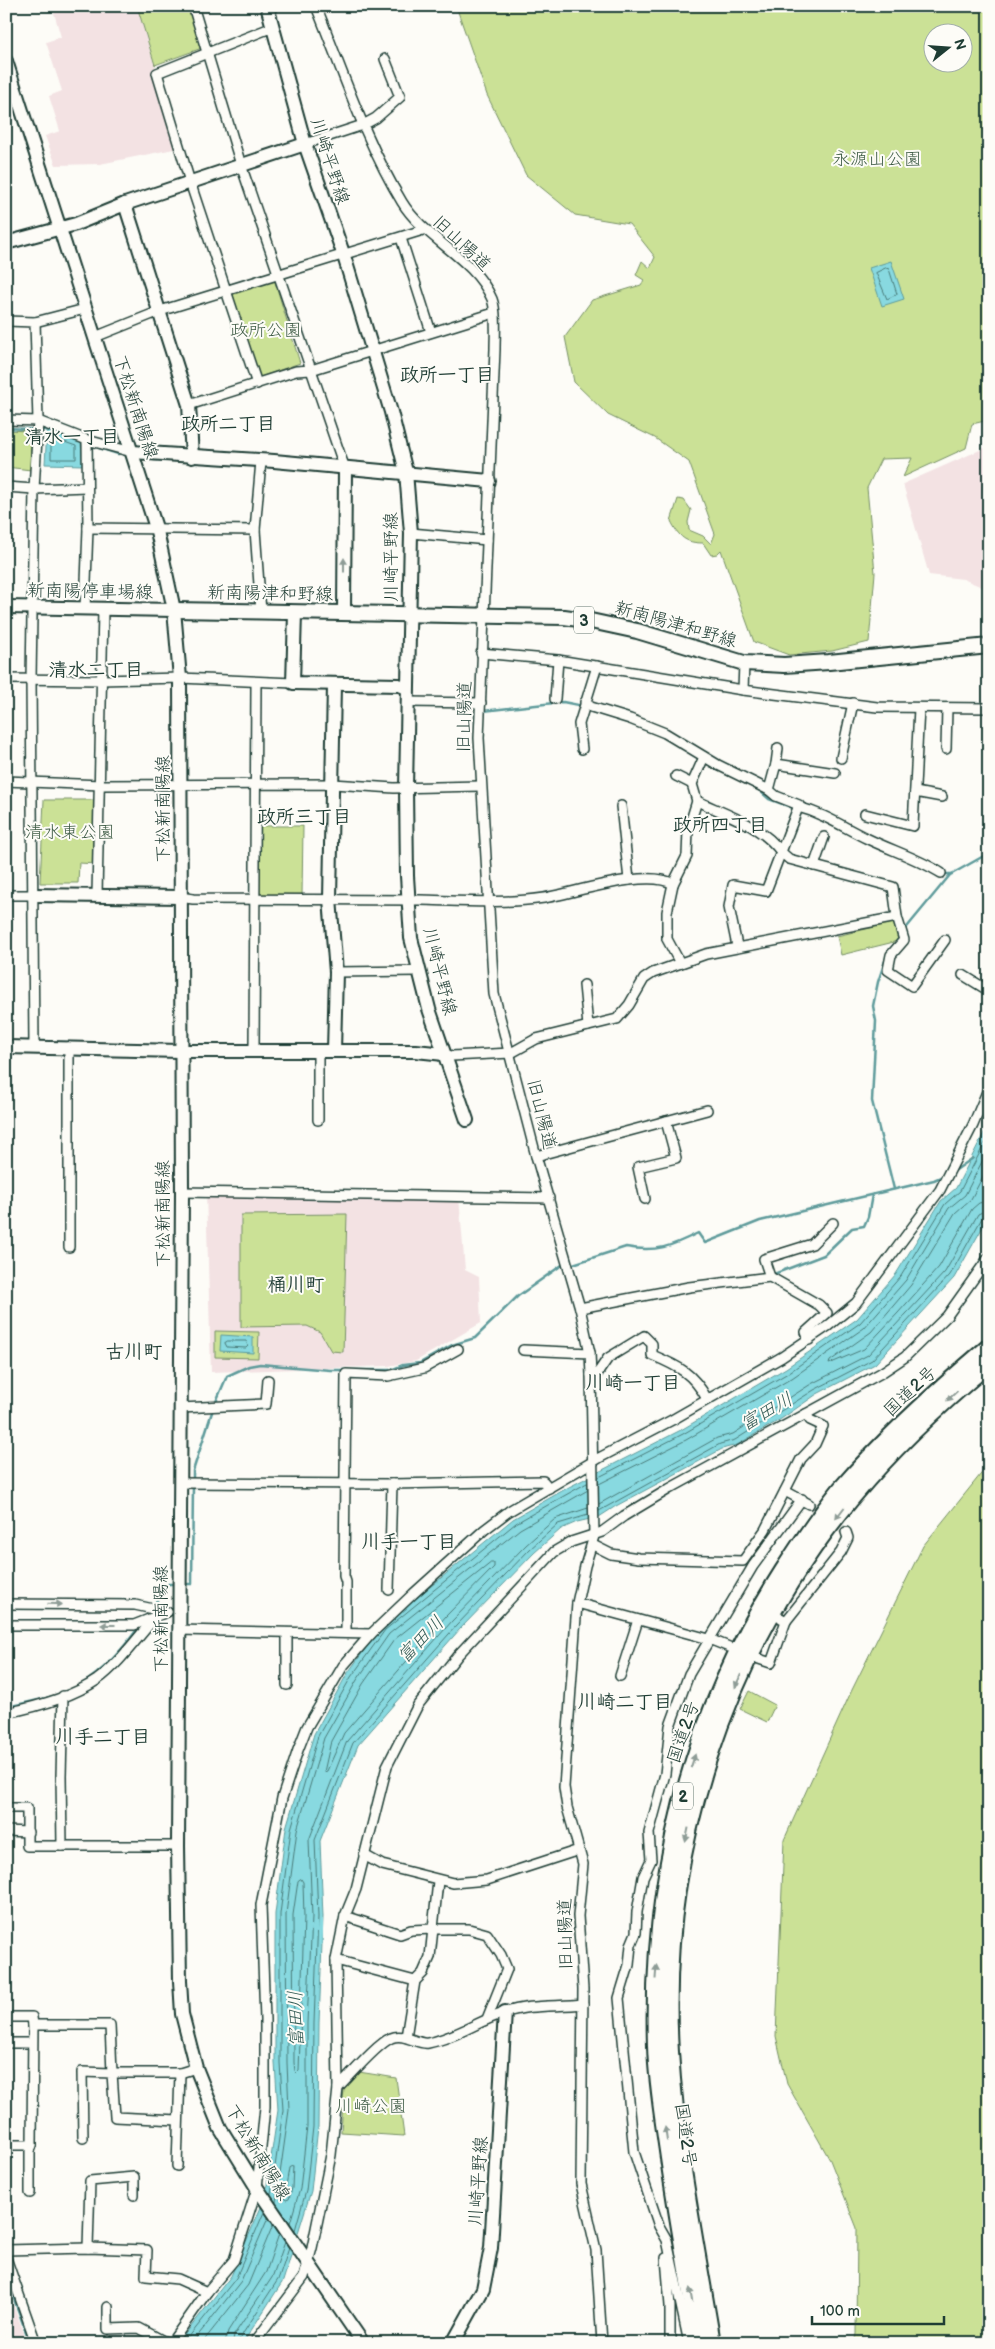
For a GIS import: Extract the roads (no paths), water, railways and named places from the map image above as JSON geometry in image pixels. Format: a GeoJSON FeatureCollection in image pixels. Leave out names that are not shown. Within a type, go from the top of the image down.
{"type":"FeatureCollection","features":[{"type":"Feature","properties":{"kind":"highway","name":"国道2号"},"geometry":{"type":"LineString","coordinates":[[699,2343],[673,2188],[656,2049],[656,1981],[660,1924],[674,1833],[690,1772],[707,1718],[730,1667],[759,1608],[800,1544],[840,1491],[882,1445],[921,1406],[989,1347]]}},
{"type":"Feature","properties":{"kind":"highway","name":"国道2号"},"geometry":{"type":"LineString","coordinates":[[712,2343],[676,2119],[670,2050],[670,1981],[673,1924],[687,1835],[702,1776],[720,1722],[742,1670],[779,1618],[812,1550],[852,1497],[892,1453],[989,1363]]}},
{"type":"Feature","properties":{"kind":"main road","name":"新南陽津和野線"},"geometry":{"type":"LineString","coordinates":[[174,610],[408,616],[564,617],[637,632],[744,663],[829,662],[989,646]]}},
{"type":"Feature","properties":{"kind":"street"},"geometry":{"type":"LineString","coordinates":[[193,6],[241,165],[345,469],[344,614]]}},
{"type":"Feature","properties":{"kind":"street","name":"川崎平野線"},"geometry":{"type":"LineString","coordinates":[[267,6],[304,144],[344,256],[391,412],[406,472],[411,533],[406,788],[408,901],[411,938],[444,1054],[467,1120]]}},
{"type":"Feature","properties":{"kind":"street","name":"旧山陽道"},"geometry":{"type":"LineString","coordinates":[[316,6],[363,125],[402,203],[423,230],[454,253],[483,284],[492,301],[494,313],[495,349],[488,481],[479,738],[480,786],[494,994],[536,1156],[550,1198],[580,1308],[590,1354],[594,1461],[592,1471],[594,1536],[577,1604],[564,1787],[567,1807],[583,1864],[578,1916],[583,2004],[581,2184],[596,2250],[602,2343]]}},
{"type":"Feature","properties":{"kind":"street"},"geometry":{"type":"LineString","coordinates":[[257,384],[190,182],[157,73],[273,27]]}},
{"type":"Feature","properties":{"kind":"street"},"geometry":{"type":"LineString","coordinates":[[6,243],[60,229],[125,204],[363,125],[376,118],[400,97],[385,59]]}},
{"type":"Feature","properties":{"kind":"street","name":"下松新南陽線"},"geometry":{"type":"LineString","coordinates":[[6,61],[10,91],[60,229],[157,531],[174,610],[180,678],[182,785],[180,897],[182,1192],[180,1483],[167,1614],[178,1630],[178,1846],[182,2005],[196,2068],[220,2128],[260,2192],[364,2343]]}},
{"type":"Feature","properties":{"kind":"street"},"geometry":{"type":"LineString","coordinates":[[125,204],[190,405],[192,457]]}},
{"type":"Feature","properties":{"kind":"street"},"geometry":{"type":"LineString","coordinates":[[95,337],[160,311],[278,273],[344,256],[423,230]]}},
{"type":"Feature","properties":{"kind":"street"},"geometry":{"type":"LineString","coordinates":[[402,238],[431,332]]}},
{"type":"Feature","properties":{"kind":"street"},"geometry":{"type":"LineString","coordinates":[[6,321],[35,322],[86,308]]}},
{"type":"Feature","properties":{"kind":"street"},"geometry":{"type":"LineString","coordinates":[[190,405],[296,371],[311,370],[372,352],[494,313]]}},
{"type":"Feature","properties":{"kind":"street"},"geometry":{"type":"LineString","coordinates":[[34,1047],[31,679],[34,489],[38,421],[35,322]]}},
{"type":"Feature","properties":{"kind":"street"},"geometry":{"type":"LineString","coordinates":[[6,420],[38,421],[87,440],[132,452],[261,460],[488,481]]}},
{"type":"Feature","properties":{"kind":"street"},"geometry":{"type":"LineString","coordinates":[[85,609],[88,528],[87,440]]}},
{"type":"Feature","properties":{"kind":"street"},"geometry":{"type":"LineString","coordinates":[[261,460],[255,530],[262,612]]}},
{"type":"Feature","properties":{"kind":"street"},"geometry":{"type":"LineString","coordinates":[[6,487],[34,489],[87,487]]}},
{"type":"Feature","properties":{"kind":"street"},"geometry":{"type":"LineString","coordinates":[[88,528],[157,531],[255,530]]}},
{"type":"Feature","properties":{"kind":"street"},"geometry":{"type":"LineString","coordinates":[[411,533],[487,540]]}},
{"type":"Feature","properties":{"kind":"street","name":"新南陽停車場線"},"geometry":{"type":"LineString","coordinates":[[6,607],[174,610]]}},
{"type":"Feature","properties":{"kind":"street"},"geometry":{"type":"LineString","coordinates":[[97,895],[104,610]]}},
{"type":"Feature","properties":{"kind":"street"},"geometry":{"type":"LineString","coordinates":[[293,683],[295,613]]}},
{"type":"Feature","properties":{"kind":"street"},"geometry":{"type":"LineString","coordinates":[[481,653],[558,660],[743,690],[853,704],[919,708],[989,708]]}},
{"type":"Feature","properties":{"kind":"street"},"geometry":{"type":"LineString","coordinates":[[556,699],[558,660]]}},
{"type":"Feature","properties":{"kind":"street"},"geometry":{"type":"LineString","coordinates":[[743,690],[744,663]]}},
{"type":"Feature","properties":{"kind":"street"},"geometry":{"type":"LineString","coordinates":[[582,749],[579,724],[597,666]]}},
{"type":"Feature","properties":{"kind":"street"},"geometry":{"type":"LineString","coordinates":[[6,679],[101,680],[180,678],[256,683],[398,685],[407,688]]}},
{"type":"Feature","properties":{"kind":"street"},"geometry":{"type":"LineString","coordinates":[[254,1050],[253,899],[256,683]]}},
{"type":"Feature","properties":{"kind":"street"},"geometry":{"type":"LineString","coordinates":[[334,685],[330,899],[336,972],[334,1051]]}},
{"type":"Feature","properties":{"kind":"street"},"geometry":{"type":"LineString","coordinates":[[408,702],[481,703]]}},
{"type":"Feature","properties":{"kind":"street"},"geometry":{"type":"LineString","coordinates":[[585,702],[591,707],[630,719],[665,734],[769,790],[776,796],[799,805],[798,807],[820,813],[869,840],[918,858],[941,873]]}},
{"type":"Feature","properties":{"kind":"street"},"geometry":{"type":"LineString","coordinates":[[844,754],[853,704]]}},
{"type":"Feature","properties":{"kind":"street"},"geometry":{"type":"LineString","coordinates":[[865,814],[913,826],[919,708]]}},
{"type":"Feature","properties":{"kind":"street"},"geometry":{"type":"LineString","coordinates":[[946,749],[947,708]]}},
{"type":"Feature","properties":{"kind":"street"},"geometry":{"type":"LineString","coordinates":[[769,790],[778,748]]}},
{"type":"Feature","properties":{"kind":"street"},"geometry":{"type":"LineString","coordinates":[[680,963],[667,939],[667,912],[673,884],[687,856],[688,830],[697,801],[692,784],[704,756]]}},
{"type":"Feature","properties":{"kind":"street"},"geometry":{"type":"LineString","coordinates":[[776,764],[835,773]]}},
{"type":"Feature","properties":{"kind":"street"},"geometry":{"type":"LineString","coordinates":[[676,776],[692,784]]}},
{"type":"Feature","properties":{"kind":"street"},"geometry":{"type":"LineString","coordinates":[[6,781],[101,785],[333,784],[406,788],[480,786]]}},
{"type":"Feature","properties":{"kind":"street"},"geometry":{"type":"LineString","coordinates":[[915,792],[942,797]]}},
{"type":"Feature","properties":{"kind":"street"},"geometry":{"type":"LineString","coordinates":[[697,801],[738,820],[774,841],[788,859],[893,887],[897,917],[904,940],[891,955],[888,970],[912,986],[945,940]]}},
{"type":"Feature","properties":{"kind":"street"},"geometry":{"type":"LineString","coordinates":[[621,806],[630,880]]}},
{"type":"Feature","properties":{"kind":"street"},"geometry":{"type":"LineString","coordinates":[[736,946],[729,907],[733,884],[766,891],[798,807]]}},
{"type":"Feature","properties":{"kind":"street"},"geometry":{"type":"LineString","coordinates":[[814,866],[824,837]]}},
{"type":"Feature","properties":{"kind":"street"},"geometry":{"type":"LineString","coordinates":[[6,895],[97,895],[193,899],[330,899],[488,903],[545,898],[630,880],[665,879],[673,884]]}},
{"type":"Feature","properties":{"kind":"street"},"geometry":{"type":"LineString","coordinates":[[6,1047],[69,1047],[180,1052],[254,1050],[416,1051],[452,1056],[511,1054],[536,1039],[617,1019],[629,1005],[644,979],[653,973],[680,963],[736,946],[897,917]]}},
{"type":"Feature","properties":{"kind":"street"},"geometry":{"type":"LineString","coordinates":[[336,972],[420,971]]}},
{"type":"Feature","properties":{"kind":"street"},"geometry":{"type":"LineString","coordinates":[[963,975],[989,991]]}},
{"type":"Feature","properties":{"kind":"street"},"geometry":{"type":"LineString","coordinates":[[584,985],[588,1026]]}},
{"type":"Feature","properties":{"kind":"street"},"geometry":{"type":"LineString","coordinates":[[69,1047],[69,1248]]}},
{"type":"Feature","properties":{"kind":"street"},"geometry":{"type":"LineString","coordinates":[[318,1050],[318,1120]]}},
{"type":"Feature","properties":{"kind":"street"},"geometry":{"type":"LineString","coordinates":[[108,2307],[108,2329],[138,2328],[169,2343],[206,2292],[234,2260],[260,2192],[265,2097],[265,2020],[261,1905],[282,1798],[307,1727],[343,1666],[371,1634],[484,1530],[509,1511],[594,1461],[655,1430],[809,1340],[856,1303],[940,1190],[989,1087]]}},
{"type":"Feature","properties":{"kind":"street"},"geometry":{"type":"LineString","coordinates":[[536,1156],[707,1110]]}},
{"type":"Feature","properties":{"kind":"street"},"geometry":{"type":"LineString","coordinates":[[645,1199],[638,1166],[676,1158],[666,1121]]}},
{"type":"Feature","properties":{"kind":"street"},"geometry":{"type":"LineString","coordinates":[[182,1192],[550,1198]]}},
{"type":"Feature","properties":{"kind":"street"},"geometry":{"type":"LineString","coordinates":[[770,1277],[764,1259],[812,1244],[833,1223]]}},
{"type":"Feature","properties":{"kind":"street"},"geometry":{"type":"LineString","coordinates":[[254,2343],[304,2277],[305,2258],[332,2155],[338,2088],[336,1960],[345,1916],[356,1889],[387,1766],[418,1705],[458,1654],[539,1565],[554,1552],[571,1542],[594,1536],[669,1489],[881,1373],[905,1357],[947,1316],[989,1257]]}},
{"type":"Feature","properties":{"kind":"street"},"geometry":{"type":"LineString","coordinates":[[580,1308],[689,1287],[770,1277],[819,1305],[827,1313],[806,1332],[809,1340]]}},
{"type":"Feature","properties":{"kind":"street"},"geometry":{"type":"LineString","coordinates":[[591,1375],[598,1374],[608,1358],[644,1336],[652,1344],[652,1355],[683,1369],[700,1386],[707,1399]]}},
{"type":"Feature","properties":{"kind":"street"},"geometry":{"type":"LineString","coordinates":[[346,1632],[346,1582],[344,1576],[346,1374],[388,1376],[424,1368],[458,1349]]}},
{"type":"Feature","properties":{"kind":"street"},"geometry":{"type":"LineString","coordinates":[[523,1350],[590,1354]]}},
{"type":"Feature","properties":{"kind":"street"},"geometry":{"type":"LineString","coordinates":[[180,1408],[266,1404],[268,1380]]}},
{"type":"Feature","properties":{"kind":"street"},"geometry":{"type":"LineString","coordinates":[[594,1536],[611,1554],[639,1558],[743,1561],[765,1530],[801,1459],[815,1444],[823,1426],[810,1420],[806,1414]]}},
{"type":"Feature","properties":{"kind":"street"},"geometry":{"type":"LineString","coordinates":[[180,1483],[392,1484],[543,1481],[549,1488]]}},
{"type":"Feature","properties":{"kind":"street"},"geometry":{"type":"LineString","coordinates":[[389,1590],[392,1484]]}},
{"type":"Feature","properties":{"kind":"street"},"geometry":{"type":"LineString","coordinates":[[689,2343],[668,2250],[634,2152],[620,1998],[629,1965],[631,1945],[636,1933],[637,1912],[643,1877],[651,1860],[649,1833],[665,1774],[670,1726],[689,1674],[753,1566],[806,1501],[785,1491]]}},
{"type":"Feature","properties":{"kind":"street"},"geometry":{"type":"LineString","coordinates":[[759,1658],[771,1663],[779,1618],[840,1552],[848,1538],[846,1532]]}},
{"type":"Feature","properties":{"kind":"street"},"geometry":{"type":"LineString","coordinates":[[6,1604],[134,1605],[167,1614]]}},
{"type":"Feature","properties":{"kind":"street"},"geometry":{"type":"LineString","coordinates":[[577,1604],[709,1639],[728,1647]]}},
{"type":"Feature","properties":{"kind":"street"},"geometry":{"type":"LineString","coordinates":[[6,1625],[134,1625],[167,1614]]}},
{"type":"Feature","properties":{"kind":"street"},"geometry":{"type":"LineString","coordinates":[[6,1712],[28,1708],[64,1696],[96,1680],[167,1614]]}},
{"type":"Feature","properties":{"kind":"street"},"geometry":{"type":"LineString","coordinates":[[620,1676],[638,1620]]}},
{"type":"Feature","properties":{"kind":"street"},"geometry":{"type":"LineString","coordinates":[[178,1630],[371,1634]]}},
{"type":"Feature","properties":{"kind":"street"},"geometry":{"type":"LineString","coordinates":[[287,1633],[287,1685]]}},
{"type":"Feature","properties":{"kind":"street"},"geometry":{"type":"LineString","coordinates":[[62,1846],[60,1776],[64,1696]]}},
{"type":"Feature","properties":{"kind":"street"},"geometry":{"type":"LineString","coordinates":[[6,1808],[27,1808],[27,1846],[178,1846]]}},
{"type":"Feature","properties":{"kind":"street"},"geometry":{"type":"LineString","coordinates":[[6,1831],[28,1832]]}},
{"type":"Feature","properties":{"kind":"street"},"geometry":{"type":"LineString","coordinates":[[364,1855],[382,1865],[438,1881],[453,1883],[487,1880],[579,1850]]}},
{"type":"Feature","properties":{"kind":"street"},"geometry":{"type":"LineString","coordinates":[[406,2037],[415,1981],[423,1973],[430,1957],[438,1881]]}},
{"type":"Feature","properties":{"kind":"street"},"geometry":{"type":"LineString","coordinates":[[345,1916],[400,1934],[411,1930],[433,1929],[469,1929],[487,1934],[502,1955],[507,1970],[487,2019]]}},
{"type":"Feature","properties":{"kind":"street"},"geometry":{"type":"LineString","coordinates":[[336,1960],[415,1981]]}},
{"type":"Feature","properties":{"kind":"street"},"geometry":{"type":"LineString","coordinates":[[338,2088],[392,2037],[406,2037],[427,2044],[506,2012],[547,2004],[562,2006],[583,2004]]}},
{"type":"Feature","properties":{"kind":"street","name":"川崎平野線"},"geometry":{"type":"LineString","coordinates":[[453,2343],[483,2289],[491,2248],[506,2012]]}},
{"type":"Feature","properties":{"kind":"street"},"geometry":{"type":"LineString","coordinates":[[6,2017],[32,2017],[30,2193]]}},
{"type":"Feature","properties":{"kind":"street"},"geometry":{"type":"LineString","coordinates":[[33,2025],[110,2025],[115,2117],[178,2120]]}},
{"type":"Feature","properties":{"kind":"street"},"geometry":{"type":"LineString","coordinates":[[6,2043],[32,2043]]}},
{"type":"Feature","properties":{"kind":"street"},"geometry":{"type":"LineString","coordinates":[[83,2138],[82,2072],[180,2074],[196,2068]]}},
{"type":"Feature","properties":{"kind":"street"},"geometry":{"type":"LineString","coordinates":[[177,2166],[180,2074]]}},
{"type":"Feature","properties":{"kind":"street"},"geometry":{"type":"LineString","coordinates":[[6,2145],[32,2144]]}},
{"type":"Feature","properties":{"kind":"street"},"geometry":{"type":"LineString","coordinates":[[88,2248],[90,2180],[134,2177],[134,2195]]}},
{"type":"Feature","properties":{"kind":"street"},"geometry":{"type":"LineString","coordinates":[[6,2250],[88,2248],[147,2250],[146,2276],[178,2278],[206,2292]]}},
{"type":"Feature","properties":{"kind":"street"},"geometry":{"type":"LineString","coordinates":[[668,2250],[666,2258],[670,2306],[670,2343]]}},
{"type":"Feature","properties":{"kind":"street"},"geometry":{"type":"LineString","coordinates":[[6,2258],[36,2343]]}},
{"type":"Feature","properties":{"kind":"water"},"geometry":{"type":"Polygon","coordinates":[[[891,261],[904,299],[882,306],[869,268],[891,261]]]}},
{"type":"Feature","properties":{"kind":"water"},"geometry":{"type":"Polygon","coordinates":[[[47,430],[81,443],[83,465],[45,464],[47,430]]]}},
{"type":"Feature","properties":{"kind":"water","name":"富田川"},"geometry":{"type":"Polygon","coordinates":[[[989,1123],[989,1216],[954,1278],[875,1364],[817,1394],[781,1419],[737,1445],[722,1449],[599,1517],[577,1522],[561,1529],[534,1553],[460,1629],[358,1745],[320,1841],[323,1917],[318,2127],[311,2191],[283,2281],[243,2343],[178,2343],[231,2276],[265,2198],[278,2110],[275,2063],[275,1914],[286,1828],[314,1734],[347,1674],[381,1627],[513,1519],[569,1487],[681,1430],[786,1368],[857,1319],[896,1274],[941,1201],[956,1188],[989,1123]]]}},
{"type":"Feature","properties":{"kind":"water"},"geometry":{"type":"Polygon","coordinates":[[[221,1335],[253,1337],[253,1353],[220,1351],[221,1335]]]}},
{"type":"Feature","properties":{"kind":"waterway"},"geometry":{"type":"LineString","coordinates":[[6,428],[47,430],[79,442]]}},
{"type":"Feature","properties":{"kind":"waterway"},"geometry":{"type":"LineString","coordinates":[[93,446],[118,454]]}},
{"type":"Feature","properties":{"kind":"waterway"},"geometry":{"type":"LineString","coordinates":[[154,460],[162,460]]}},
{"type":"Feature","properties":{"kind":"waterway"},"geometry":{"type":"LineString","coordinates":[[483,711],[563,702],[583,706]]}},
{"type":"Feature","properties":{"kind":"waterway"},"geometry":{"type":"LineString","coordinates":[[759,790],[769,799],[796,809]]}},
{"type":"Feature","properties":{"kind":"waterway"},"geometry":{"type":"LineString","coordinates":[[903,932],[950,875],[989,853]]}},
{"type":"Feature","properties":{"kind":"waterway"},"geometry":{"type":"LineString","coordinates":[[943,874],[952,874]]}},
{"type":"Feature","properties":{"kind":"waterway"},"geometry":{"type":"LineString","coordinates":[[894,1189],[872,1101],[876,1021],[873,1006],[878,982],[888,952],[900,937]]}},
{"type":"Feature","properties":{"kind":"waterway"},"geometry":{"type":"LineString","coordinates":[[953,1172],[973,1158]]}},
{"type":"Feature","properties":{"kind":"waterway"},"geometry":{"type":"LineString","coordinates":[[570,1265],[626,1247],[637,1249],[664,1247],[698,1233],[705,1243],[760,1221],[934,1180],[943,1176]]}},
{"type":"Feature","properties":{"kind":"waterway"},"geometry":{"type":"LineString","coordinates":[[774,1274],[824,1255],[852,1228],[864,1226],[868,1217],[872,1195]]}},
{"type":"Feature","properties":{"kind":"waterway"},"geometry":{"type":"LineString","coordinates":[[215,1404],[227,1376],[249,1366],[260,1364],[330,1370],[391,1370],[403,1365],[420,1363],[452,1345],[475,1338],[518,1296],[562,1265],[565,1265]]}},
{"type":"Feature","properties":{"kind":"waterway"},"geometry":{"type":"LineString","coordinates":[[193,1480],[193,1471],[213,1409]]}},
{"type":"Feature","properties":{"kind":"waterway"},"geometry":{"type":"LineString","coordinates":[[184,1584],[192,1584],[193,1485]]}},
{"type":"Feature","properties":{"kind":"waterway"},"geometry":{"type":"LineString","coordinates":[[153,1606],[168,1584],[176,1584]]}},
{"type":"Feature","properties":{"kind":"waterway"},"geometry":{"type":"LineString","coordinates":[[6,1707],[54,1696],[80,1685],[97,1674],[128,1642],[140,1625]]}},
{"type":"Feature","properties":{"kind":"waterway"},"geometry":{"type":"LineString","coordinates":[[6,2277],[30,2343]]}},
{"type":"Feature","properties":{"kind":"tunnel"},"geometry":{"type":"LineString","coordinates":[[809,1504],[846,1532]]}},
{"type":"Feature","properties":{"kind":"railway"},"geometry":{"type":"LineString","coordinates":[[6,2333],[10,2343]]}},
{"type":"Feature","properties":{"kind":"district","name":"政所一丁目"},"geometry":{"type":"Point","coordinates":[447,374]}},
{"type":"Feature","properties":{"kind":"district","name":"政所二丁目"},"geometry":{"type":"Point","coordinates":[228,423]}},
{"type":"Feature","properties":{"kind":"district","name":"清水一丁目"},"geometry":{"type":"Point","coordinates":[72,436]}},
{"type":"Feature","properties":{"kind":"district","name":"清水二丁目"},"geometry":{"type":"Point","coordinates":[96,669]}},
{"type":"Feature","properties":{"kind":"district","name":"政所三丁目"},"geometry":{"type":"Point","coordinates":[304,816]}},
{"type":"Feature","properties":{"kind":"district","name":"政所四丁目"},"geometry":{"type":"Point","coordinates":[720,824]}},
{"type":"Feature","properties":{"kind":"district","name":"桶川町"},"geometry":{"type":"Point","coordinates":[296,1284]}},
{"type":"Feature","properties":{"kind":"district","name":"古川町"},"geometry":{"type":"Point","coordinates":[134,1351]}},
{"type":"Feature","properties":{"kind":"district","name":"川崎一丁目"},"geometry":{"type":"Point","coordinates":[633,1382]}},
{"type":"Feature","properties":{"kind":"district","name":"川手一丁目"},"geometry":{"type":"Point","coordinates":[409,1541]}},
{"type":"Feature","properties":{"kind":"district","name":"川崎二丁目"},"geometry":{"type":"Point","coordinates":[625,1701]}},
{"type":"Feature","properties":{"kind":"district","name":"川手二丁目"},"geometry":{"type":"Point","coordinates":[103,1736]}},
{"type":"Feature","properties":{"kind":"park label","name":"永源山公園"},"geometry":{"type":"Point","coordinates":[877,159]}},
{"type":"Feature","properties":{"kind":"park label","name":"政所公園"},"geometry":{"type":"Point","coordinates":[266,330]}},
{"type":"Feature","properties":{"kind":"park label","name":"清水東公園"},"geometry":{"type":"Point","coordinates":[70,832]}},
{"type":"Feature","properties":{"kind":"park label","name":"川崎公園"},"geometry":{"type":"Point","coordinates":[371,2106]}}]}
